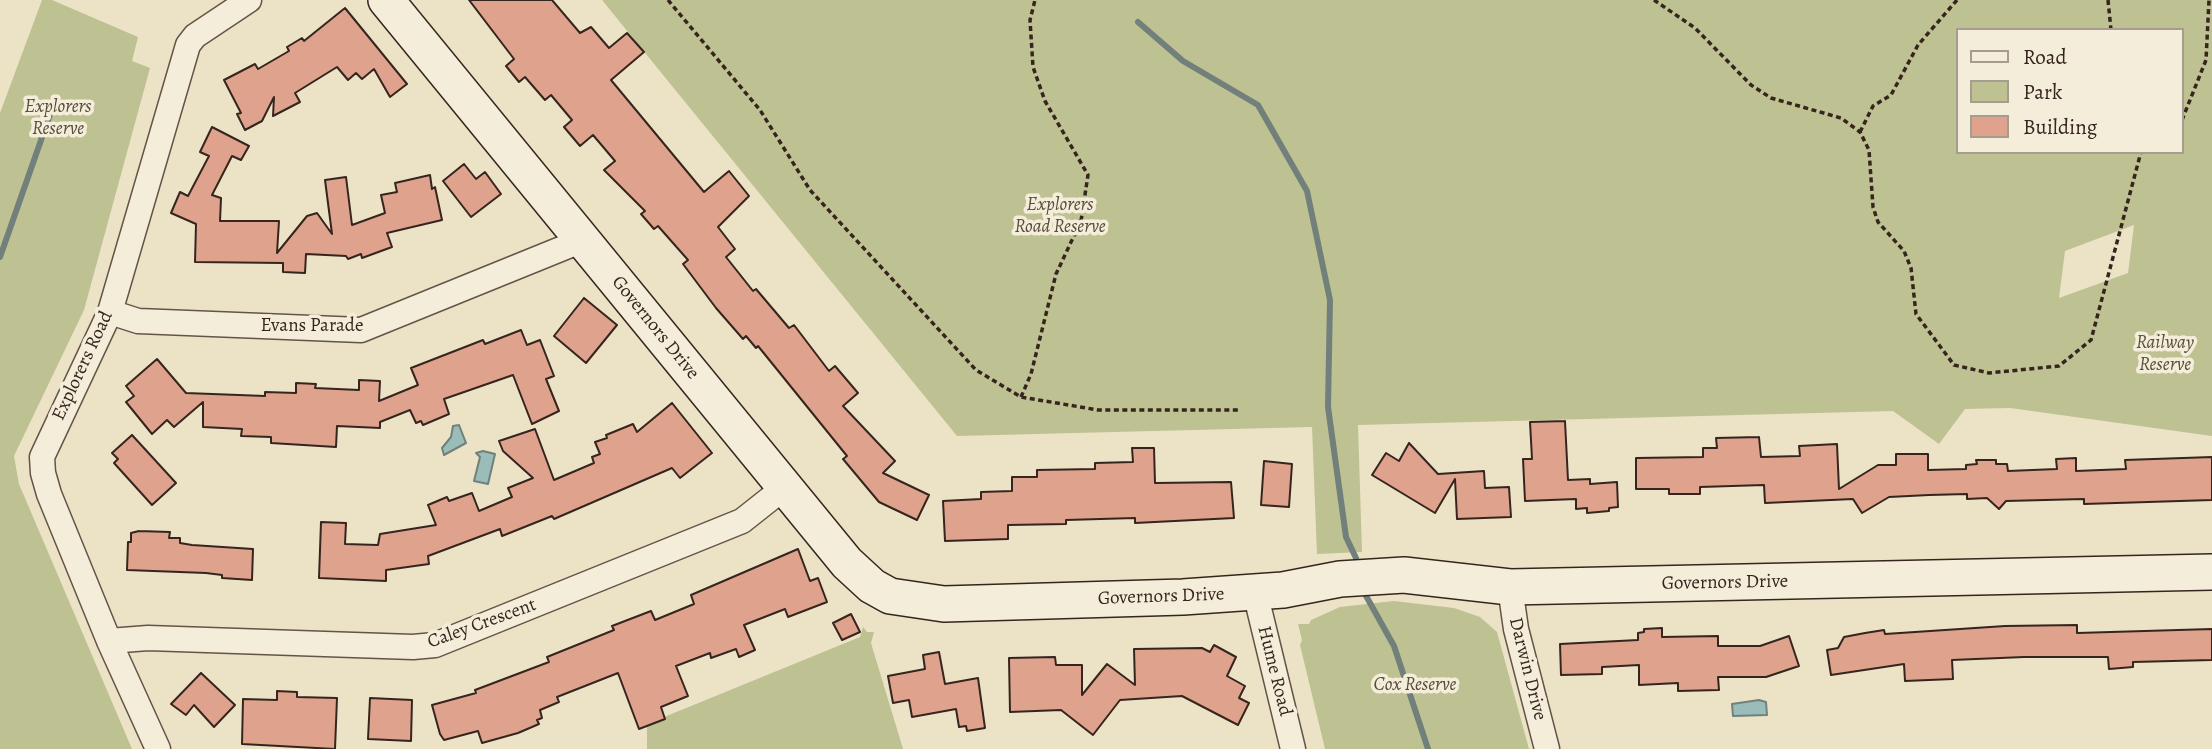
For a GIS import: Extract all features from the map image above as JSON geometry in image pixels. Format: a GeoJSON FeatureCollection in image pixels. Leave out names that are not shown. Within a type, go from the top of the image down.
{"type":"FeatureCollection","features":[{"type":"Feature","properties":{"kind":"main road","name":"Governors Drive"},"geometry":{"type":"LineString","coordinates":[[386,0],[859,576],[884,593],[910,601],[957,604],[1255,592],[1349,578],[1404,575],[1510,587],[2212,572]]}},
{"type":"Feature","properties":{"kind":"street","name":"Explorers Road"},"geometry":{"type":"LineString","coordinates":[[158,749],[109,641],[50,494],[42,464],[47,444],[110,312],[186,50],[195,36],[249,0]]}},
{"type":"Feature","properties":{"kind":"street","name":"Evans Parade"},"geometry":{"type":"LineString","coordinates":[[110,312],[138,321],[361,330],[583,240]]}},
{"type":"Feature","properties":{"kind":"street","name":"Caley Crescent"},"geometry":{"type":"LineString","coordinates":[[109,641],[148,638],[413,647],[435,645],[742,521],[785,487]]}},
{"type":"Feature","properties":{"kind":"street","name":"Darwin Drive"},"geometry":{"type":"LineString","coordinates":[[1510,587],[1516,629],[1547,749]]}},
{"type":"Feature","properties":{"kind":"street","name":"Hume Road"},"geometry":{"type":"LineString","coordinates":[[1255,592],[1293,749]]}},
{"type":"Feature","properties":{"kind":"path"},"geometry":{"type":"LineString","coordinates":[[668,0],[760,110],[810,190],[976,370],[1021,397],[1098,410],[1239,410]]}},
{"type":"Feature","properties":{"kind":"path"},"geometry":{"type":"LineString","coordinates":[[1021,397],[1031,374],[1056,274],[1080,221],[1088,175],[1045,101],[1033,67],[1030,20],[1035,0]]}},
{"type":"Feature","properties":{"kind":"path"},"geometry":{"type":"LineString","coordinates":[[1654,0],[1695,28],[1751,85],[1771,98],[1841,118],[1860,132],[1869,150],[1873,208],[1878,222],[1904,251],[1910,268],[1916,314],[1954,365],[1989,373],[2059,366],[2091,340],[2140,154]]}},
{"type":"Feature","properties":{"kind":"path"},"geometry":{"type":"LineString","coordinates":[[1860,132],[1873,106],[1891,95],[1918,46],[1957,0]]}},
{"type":"Feature","properties":{"kind":"path"},"geometry":{"type":"LineString","coordinates":[[2108,0],[2111,28]]}},
{"type":"Feature","properties":{"kind":"path"},"geometry":{"type":"LineString","coordinates":[[2184,115],[2206,60],[2209,0]]}},
{"type":"Feature","properties":{"kind":"green space","name":"Explorers Reserve"},"geometry":{"type":"Polygon","coordinates":[[[42,0],[52,0],[138,37],[132,61],[150,68],[84,310],[14,456],[19,484],[132,749],[0,749],[0,113],[42,0]]]}},
{"type":"Feature","properties":{"kind":"green space","name":"Explorers Road Reserve"},"geometry":{"type":"Polygon","coordinates":[[[602,0],[2212,0],[2212,436],[2010,408],[1965,409],[1939,444],[1893,411],[1358,425],[1362,552],[1317,554],[1312,427],[957,436],[602,0]],[[2134,225],[2065,251],[2059,298],[2128,273],[2134,225]]]}},
{"type":"Feature","properties":{"kind":"green space","name":"Cox Reserve"},"geometry":{"type":"Polygon","coordinates":[[[1394,601],[1454,608],[1480,617],[1497,632],[1529,749],[1325,749],[1300,645],[1302,640],[1298,624],[1309,624],[1311,620],[1340,607],[1394,601]]]}},
{"type":"Feature","properties":{"kind":"green space"},"geometry":{"type":"Polygon","coordinates":[[[863,627],[867,632],[874,632],[871,643],[903,749],[647,749],[647,724],[860,637],[863,627]]]}},
{"type":"Feature","properties":{"kind":"water"},"geometry":{"type":"Polygon","coordinates":[[[459,425],[466,443],[444,455],[442,448],[451,437],[453,426],[459,425]]]}},
{"type":"Feature","properties":{"kind":"water"},"geometry":{"type":"Polygon","coordinates":[[[483,451],[495,454],[488,484],[474,481],[480,457],[476,453],[483,451]]]}},
{"type":"Feature","properties":{"kind":"water"},"geometry":{"type":"Polygon","coordinates":[[[1759,700],[1766,702],[1767,715],[1733,716],[1732,704],[1759,700]]]}},
{"type":"Feature","properties":{"kind":"building"},"geometry":{"type":"Polygon","coordinates":[[[469,0],[552,0],[580,33],[591,27],[609,48],[627,33],[644,52],[611,80],[704,192],[729,171],[749,196],[718,227],[735,249],[726,257],[753,291],[756,289],[789,328],[794,325],[829,371],[835,366],[858,393],[843,406],[895,461],[883,473],[929,495],[917,520],[879,502],[843,459],[847,456],[758,346],[756,348],[746,336],[743,339],[716,308],[683,264],[688,260],[658,226],[654,229],[641,214],[645,211],[604,170],[615,161],[593,135],[580,146],[564,127],[572,120],[551,95],[545,100],[525,77],[519,82],[506,66],[514,59],[469,0]]]}},
{"type":"Feature","properties":{"kind":"building"},"geometry":{"type":"Polygon","coordinates":[[[345,8],[407,84],[390,97],[374,69],[362,79],[356,73],[348,80],[337,67],[295,93],[300,102],[273,116],[274,97],[262,121],[245,130],[237,114],[241,113],[224,80],[255,64],[258,69],[289,51],[287,47],[302,38],[304,41],[345,8]]]}},
{"type":"Feature","properties":{"kind":"building"},"geometry":{"type":"Polygon","coordinates":[[[212,127],[249,146],[241,160],[232,156],[212,195],[221,198],[220,221],[279,221],[277,253],[307,216],[317,213],[332,234],[325,180],[346,177],[352,225],[385,213],[381,195],[397,192],[395,183],[430,175],[442,220],[387,233],[392,247],[362,258],[361,254],[348,259],[346,256],[306,254],[305,273],[283,272],[283,263],[195,262],[196,224],[171,213],[180,192],[188,196],[209,156],[200,152],[212,127]]]}},
{"type":"Feature","properties":{"kind":"building"},"geometry":{"type":"Polygon","coordinates":[[[464,164],[476,179],[485,172],[501,194],[471,217],[443,181],[464,164]]]}},
{"type":"Feature","properties":{"kind":"building"},"geometry":{"type":"Polygon","coordinates":[[[584,298],[617,325],[586,363],[554,336],[584,298]]]}},
{"type":"Feature","properties":{"kind":"building"},"geometry":{"type":"Polygon","coordinates":[[[521,330],[527,345],[540,340],[554,376],[546,379],[559,411],[532,424],[513,375],[444,399],[449,414],[423,425],[421,421],[416,423],[410,410],[380,422],[380,428],[337,426],[336,447],[271,443],[271,437],[241,436],[242,429],[203,427],[203,402],[174,427],[167,420],[152,434],[126,402],[134,396],[126,386],[157,359],[186,393],[265,396],[265,392],[296,393],[296,383],[316,384],[315,388],[359,390],[359,380],[380,381],[379,401],[418,385],[411,368],[483,340],[485,344],[521,330]]]}},
{"type":"Feature","properties":{"kind":"building"},"geometry":{"type":"Polygon","coordinates":[[[672,403],[712,453],[680,478],[672,468],[554,519],[552,516],[502,536],[500,529],[428,556],[429,564],[386,570],[386,581],[319,578],[321,522],[346,523],[345,544],[378,545],[380,534],[436,525],[428,505],[447,497],[449,501],[472,493],[479,511],[512,497],[508,488],[533,478],[503,451],[499,441],[535,429],[554,480],[594,463],[592,457],[600,454],[595,442],[633,424],[637,432],[672,403]]]}},
{"type":"Feature","properties":{"kind":"building"},"geometry":{"type":"Polygon","coordinates":[[[1565,421],[1568,480],[1590,479],[1590,484],[1617,482],[1618,507],[1609,508],[1609,511],[1587,513],[1587,508],[1576,509],[1576,499],[1525,501],[1523,459],[1532,459],[1530,422],[1565,421]]]}},
{"type":"Feature","properties":{"kind":"building"},"geometry":{"type":"Polygon","coordinates":[[[132,435],[176,483],[152,505],[114,463],[118,459],[112,453],[132,435]]]}},
{"type":"Feature","properties":{"kind":"building"},"geometry":{"type":"Polygon","coordinates":[[[1759,437],[1761,457],[1800,456],[1799,446],[1837,444],[1839,489],[1878,465],[1896,465],[1896,454],[1928,454],[1928,470],[1966,469],[1966,465],[1977,464],[1976,460],[1996,460],[1996,464],[2007,464],[2008,471],[2057,469],[2056,459],[2076,458],[2076,471],[2126,469],[2125,460],[2212,457],[2212,500],[2084,504],[2084,499],[2006,501],[1999,509],[1987,498],[1967,499],[1967,494],[1929,495],[1889,497],[1862,513],[1853,499],[1765,503],[1764,485],[1700,487],[1700,494],[1669,494],[1669,489],[1636,489],[1636,458],[1703,457],[1703,448],[1717,448],[1716,438],[1759,437]]]}},
{"type":"Feature","properties":{"kind":"building"},"geometry":{"type":"Polygon","coordinates":[[[1409,443],[1438,474],[1484,471],[1485,488],[1509,487],[1511,517],[1457,519],[1455,479],[1435,513],[1372,475],[1386,453],[1399,461],[1409,443]]]}},
{"type":"Feature","properties":{"kind":"building"},"geometry":{"type":"Polygon","coordinates":[[[1132,448],[1154,448],[1155,483],[1231,482],[1234,518],[1135,523],[1135,518],[1066,520],[1066,524],[1008,525],[1008,539],[945,541],[943,501],[981,499],[981,492],[1012,491],[1012,477],[1037,477],[1037,470],[1095,469],[1095,463],[1133,462],[1132,448]]]}},
{"type":"Feature","properties":{"kind":"building"},"geometry":{"type":"Polygon","coordinates":[[[1264,461],[1292,464],[1289,507],[1261,505],[1264,461]]]}},
{"type":"Feature","properties":{"kind":"building"},"geometry":{"type":"Polygon","coordinates":[[[170,532],[169,538],[180,538],[180,543],[192,545],[253,549],[252,580],[222,578],[222,575],[206,573],[127,570],[128,542],[131,542],[131,533],[170,532]]]}},
{"type":"Feature","properties":{"kind":"building"},"geometry":{"type":"Polygon","coordinates":[[[798,549],[810,581],[818,578],[827,602],[788,617],[785,609],[744,625],[755,650],[739,657],[736,649],[711,658],[710,653],[676,666],[688,696],[661,707],[665,719],[639,729],[618,673],[557,697],[559,702],[540,710],[542,718],[537,720],[539,724],[518,733],[482,743],[478,731],[444,740],[440,734],[432,705],[476,693],[475,690],[549,662],[547,657],[614,630],[612,626],[651,611],[655,620],[694,604],[691,595],[798,549]]]}},
{"type":"Feature","properties":{"kind":"building"},"geometry":{"type":"Polygon","coordinates":[[[851,614],[860,632],[842,640],[833,623],[851,614]]]}},
{"type":"Feature","properties":{"kind":"building"},"geometry":{"type":"Polygon","coordinates":[[[2077,625],[2077,633],[2212,629],[2212,660],[2133,662],[2133,667],[2109,669],[2108,657],[1952,660],[1953,679],[1905,681],[1904,664],[1831,675],[1827,650],[1838,648],[1844,637],[1884,630],[1885,634],[2005,626],[2077,625]]]}},
{"type":"Feature","properties":{"kind":"building"},"geometry":{"type":"Polygon","coordinates":[[[1662,628],[1662,637],[1718,636],[1718,646],[1760,646],[1789,636],[1799,666],[1766,677],[1718,677],[1719,690],[1678,691],[1678,683],[1639,685],[1639,665],[1602,667],[1602,674],[1561,675],[1560,644],[1638,640],[1638,633],[1644,632],[1644,629],[1662,628]]]}},
{"type":"Feature","properties":{"kind":"building"},"geometry":{"type":"Polygon","coordinates":[[[1214,645],[1236,657],[1227,676],[1245,686],[1239,698],[1249,703],[1238,725],[1182,696],[1120,700],[1093,735],[1061,710],[1010,712],[1009,658],[1055,657],[1056,665],[1082,665],[1082,695],[1107,664],[1135,685],[1134,649],[1202,648],[1210,652],[1214,645]]]}},
{"type":"Feature","properties":{"kind":"building"},"geometry":{"type":"Polygon","coordinates":[[[939,652],[945,684],[978,678],[985,728],[967,731],[966,726],[959,727],[956,709],[912,717],[909,700],[893,703],[888,676],[925,669],[923,655],[939,652]]]}},
{"type":"Feature","properties":{"kind":"building"},"geometry":{"type":"Polygon","coordinates":[[[201,673],[235,705],[214,727],[194,705],[186,715],[171,704],[201,673]]]}},
{"type":"Feature","properties":{"kind":"building"},"geometry":{"type":"Polygon","coordinates":[[[277,691],[297,692],[297,697],[337,698],[335,749],[242,744],[243,699],[277,700],[277,691]]]}},
{"type":"Feature","properties":{"kind":"building"},"geometry":{"type":"Polygon","coordinates":[[[370,698],[412,700],[411,741],[368,739],[370,698]]]}},
{"type":"Feature","properties":{"kind":"waterway"},"geometry":{"type":"LineString","coordinates":[[1138,22],[1183,61],[1258,105],[1307,191],[1330,300],[1328,407],[1346,537],[1356,558]]}},
{"type":"Feature","properties":{"kind":"waterway"},"geometry":{"type":"LineString","coordinates":[[0,257],[53,106]]}},
{"type":"Feature","properties":{"kind":"waterway"},"geometry":{"type":"LineString","coordinates":[[1365,594],[1394,646],[1428,749]]}},
{"type":"Feature","properties":{"kind":"park label","name":"Railway Reserve"},"geometry":{"type":"Point","coordinates":[2165,354]}}]}
